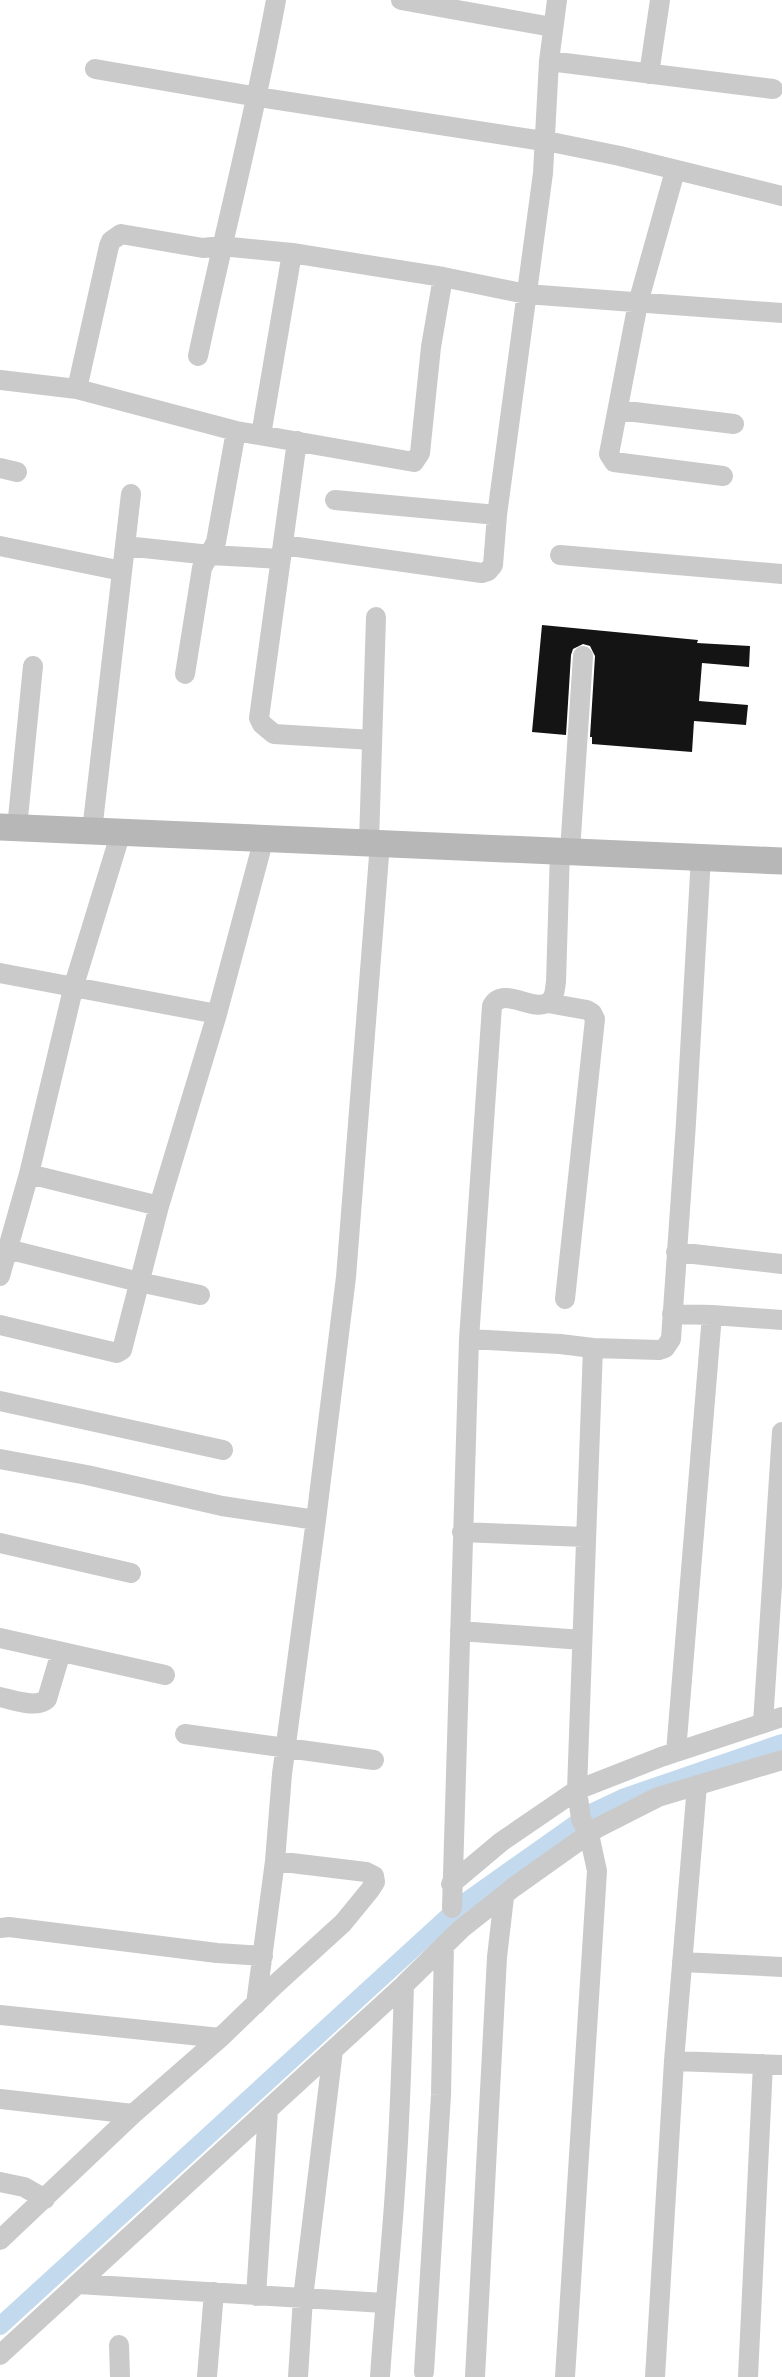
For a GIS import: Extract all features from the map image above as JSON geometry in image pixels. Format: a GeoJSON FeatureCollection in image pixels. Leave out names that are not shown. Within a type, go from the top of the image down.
{"type":"FeatureCollection","features":[{"type":"Feature","properties":{"kind":"main road"},"geometry":{"type":"LineString","coordinates":[[5,832],[121,832],[782,861]]}},
{"type":"Feature","properties":{"kind":"street"},"geometry":{"type":"LineString","coordinates":[[198,356],[221,246],[258,97],[276,0]]}},
{"type":"Feature","properties":{"kind":"street"},"geometry":{"type":"LineString","coordinates":[[400,0],[552,27]]}},
{"type":"Feature","properties":{"kind":"street"},"geometry":{"type":"LineString","coordinates":[[125,546],[210,555],[282,552],[488,572],[493,565],[497,516],[545,142],[549,61],[557,0]]}},
{"type":"Feature","properties":{"kind":"street"},"geometry":{"type":"LineString","coordinates":[[650,74],[660,0]]}},
{"type":"Feature","properties":{"kind":"street"},"geometry":{"type":"LineString","coordinates":[[549,61],[773,89]]}},
{"type":"Feature","properties":{"kind":"street"},"geometry":{"type":"LineString","coordinates":[[95,69],[545,142],[620,156],[782,196]]}},
{"type":"Feature","properties":{"kind":"street"},"geometry":{"type":"LineString","coordinates":[[675,171],[638,303],[609,450],[614,462],[723,476]]}},
{"type":"Feature","properties":{"kind":"street"},"geometry":{"type":"LineString","coordinates":[[77,389],[111,241],[121,234],[203,248],[221,246],[292,253],[526,294],[782,313]]}},
{"type":"Feature","properties":{"kind":"street"},"geometry":{"type":"LineString","coordinates":[[261,435],[292,253]]}},
{"type":"Feature","properties":{"kind":"street"},"geometry":{"type":"LineString","coordinates":[[0,380],[77,389],[236,431],[414,462],[417,461],[420,453],[431,346],[443,278]]}},
{"type":"Feature","properties":{"kind":"street"},"geometry":{"type":"LineString","coordinates":[[618,410],[734,424]]}},
{"type":"Feature","properties":{"kind":"street"},"geometry":{"type":"LineString","coordinates":[[185,674],[202,568],[216,542],[236,431]]}},
{"type":"Feature","properties":{"kind":"street"},"geometry":{"type":"LineString","coordinates":[[297,441],[259,712],[262,724],[274,734],[372,740]]}},
{"type":"Feature","properties":{"kind":"street"},"geometry":{"type":"LineString","coordinates":[[92,831],[131,494]]}},
{"type":"Feature","properties":{"kind":"street"},"geometry":{"type":"LineString","coordinates":[[335,500],[497,516]]}},
{"type":"Feature","properties":{"kind":"street"},"geometry":{"type":"LineString","coordinates":[[0,546],[122,571]]}},
{"type":"Feature","properties":{"kind":"street"},"geometry":{"type":"LineString","coordinates":[[560,555],[782,574]]}},
{"type":"Feature","properties":{"kind":"street"},"geometry":{"type":"LineString","coordinates":[[256,2004],[275,1861],[285,1748],[346,1277],[375,843],[372,740],[376,616]]}},
{"type":"Feature","properties":{"kind":"street"},"geometry":{"type":"LineString","coordinates":[[548,1003],[553,997],[556,982],[565,850],[583,656]]}},
{"type":"Feature","properties":{"kind":"street"},"geometry":{"type":"LineString","coordinates":[[5,832],[33,666]]}},
{"type":"Feature","properties":{"kind":"street"},"geometry":{"type":"LineString","coordinates":[[0,1276],[29,1174],[74,985],[121,832]]}},
{"type":"Feature","properties":{"kind":"street"},"geometry":{"type":"LineString","coordinates":[[0,1325],[119,1352],[122,1350],[159,1206],[217,1014],[264,838]]}},
{"type":"Feature","properties":{"kind":"street"},"geometry":{"type":"LineString","coordinates":[[469,1339],[593,1348],[659,1350],[665,1348],[671,1339],[701,856]]}},
{"type":"Feature","properties":{"kind":"street"},"geometry":{"type":"LineString","coordinates":[[0,973],[74,985],[217,1014]]}},
{"type":"Feature","properties":{"kind":"street"},"geometry":{"type":"LineString","coordinates":[[457,1920],[451,1884],[469,1339],[492,1006],[496,1000],[505,998],[587,1010],[595,1019],[565,1299]]}},
{"type":"Feature","properties":{"kind":"street"},"geometry":{"type":"LineString","coordinates":[[29,1174],[159,1206]]}},
{"type":"Feature","properties":{"kind":"street"},"geometry":{"type":"LineString","coordinates":[[7,1249],[200,1295]]}},
{"type":"Feature","properties":{"kind":"street"},"geometry":{"type":"LineString","coordinates":[[676,1252],[782,1264]]}},
{"type":"Feature","properties":{"kind":"street"},"geometry":{"type":"LineString","coordinates":[[672,1314],[782,1320]]}},
{"type":"Feature","properties":{"kind":"street"},"geometry":{"type":"LineString","coordinates":[[676,1752],[712,1316]]}},
{"type":"Feature","properties":{"kind":"street"},"geometry":{"type":"LineString","coordinates":[[565,2377],[597,1871],[589,1834],[581,1819],[577,1790],[593,1348]]}},
{"type":"Feature","properties":{"kind":"street"},"geometry":{"type":"LineString","coordinates":[[0,1401],[223,1450]]}},
{"type":"Feature","properties":{"kind":"street"},"geometry":{"type":"LineString","coordinates":[[451,1884],[501,1842],[577,1790],[676,1752],[773,1720],[782,1432]]}},
{"type":"Feature","properties":{"kind":"street"},"geometry":{"type":"LineString","coordinates":[[0,1459],[87,1475],[222,1506],[316,1520]]}},
{"type":"Feature","properties":{"kind":"street"},"geometry":{"type":"LineString","coordinates":[[462,1532],[585,1537]]}},
{"type":"Feature","properties":{"kind":"street"},"geometry":{"type":"LineString","coordinates":[[0,1544],[131,1573]]}},
{"type":"Feature","properties":{"kind":"street"},"geometry":{"type":"LineString","coordinates":[[460,1630],[582,1640]]}},
{"type":"Feature","properties":{"kind":"street"},"geometry":{"type":"LineString","coordinates":[[0,1638],[165,1676]]}},
{"type":"Feature","properties":{"kind":"street"},"geometry":{"type":"LineString","coordinates":[[0,1697],[37,1704],[44,1702],[47,1699],[61,1652]]}},
{"type":"Feature","properties":{"kind":"street"},"geometry":{"type":"LineString","coordinates":[[185,1734],[374,1760]]}},
{"type":"Feature","properties":{"kind":"street"},"geometry":{"type":"LineString","coordinates":[[0,2355],[404,1985],[444,1945],[457,1920],[504,1897],[589,1834],[658,1797],[782,1760]]}},
{"type":"Feature","properties":{"kind":"street"},"geometry":{"type":"LineString","coordinates":[[655,2377],[674,2061],[697,1785]]}},
{"type":"Feature","properties":{"kind":"street"},"geometry":{"type":"LineString","coordinates":[[0,2240],[133,2114],[344,1923],[370,1890],[375,1879],[372,1874],[366,1872],[275,1861]]}},
{"type":"Feature","properties":{"kind":"street"},"geometry":{"type":"LineString","coordinates":[[475,2377],[496,1969],[504,1897]]}},
{"type":"Feature","properties":{"kind":"street"},"geometry":{"type":"LineString","coordinates":[[0,1928],[9,1927],[217,1953],[263,1956]]}},
{"type":"Feature","properties":{"kind":"street"},"geometry":{"type":"LineString","coordinates":[[424,2372],[441,2095],[444,1945]]}},
{"type":"Feature","properties":{"kind":"street"},"geometry":{"type":"LineString","coordinates":[[682,1962],[782,1967]]}},
{"type":"Feature","properties":{"kind":"street"},"geometry":{"type":"LineString","coordinates":[[380,2377],[384,2304],[396,2180],[404,1985]]}},
{"type":"Feature","properties":{"kind":"street"},"geometry":{"type":"LineString","coordinates":[[0,2015],[219,2038]]}},
{"type":"Feature","properties":{"kind":"street"},"geometry":{"type":"LineString","coordinates":[[298,2377],[303,2298],[333,2050]]}},
{"type":"Feature","properties":{"kind":"street"},"geometry":{"type":"LineString","coordinates":[[674,2061],[772,2064],[748,2377]]}},
{"type":"Feature","properties":{"kind":"street"},"geometry":{"type":"LineString","coordinates":[[0,2099],[133,2114]]}},
{"type":"Feature","properties":{"kind":"street"},"geometry":{"type":"LineString","coordinates":[[256,2296],[268,2110]]}},
{"type":"Feature","properties":{"kind":"street"},"geometry":{"type":"LineString","coordinates":[[0,2182],[24,2187],[45,2199]]}},
{"type":"Feature","properties":{"kind":"street"},"geometry":{"type":"LineString","coordinates":[[78,2284],[384,2304]]}},
{"type":"Feature","properties":{"kind":"street"},"geometry":{"type":"LineString","coordinates":[[207,2377],[214,2292]]}},
{"type":"Feature","properties":{"kind":"street"},"geometry":{"type":"LineString","coordinates":[[119,2345],[120,2377]]}},
{"type":"Feature","properties":{"kind":"building"},"geometry":{"type":"Polygon","coordinates":[[[542,625],[698,640],[697,643],[750,646],[749,667],[702,663],[699,701],[748,705],[746,725],[694,721],[692,752],[592,744],[592,737],[590,737],[595,656],[590,646],[583,644],[573,649],[571,655],[566,735],[532,732],[542,625]]]}},
{"type":"Feature","properties":{"kind":"waterway"},"geometry":{"type":"LineString","coordinates":[[0,2326],[461,1905],[591,1813],[625,1797],[782,1743]]}}]}
